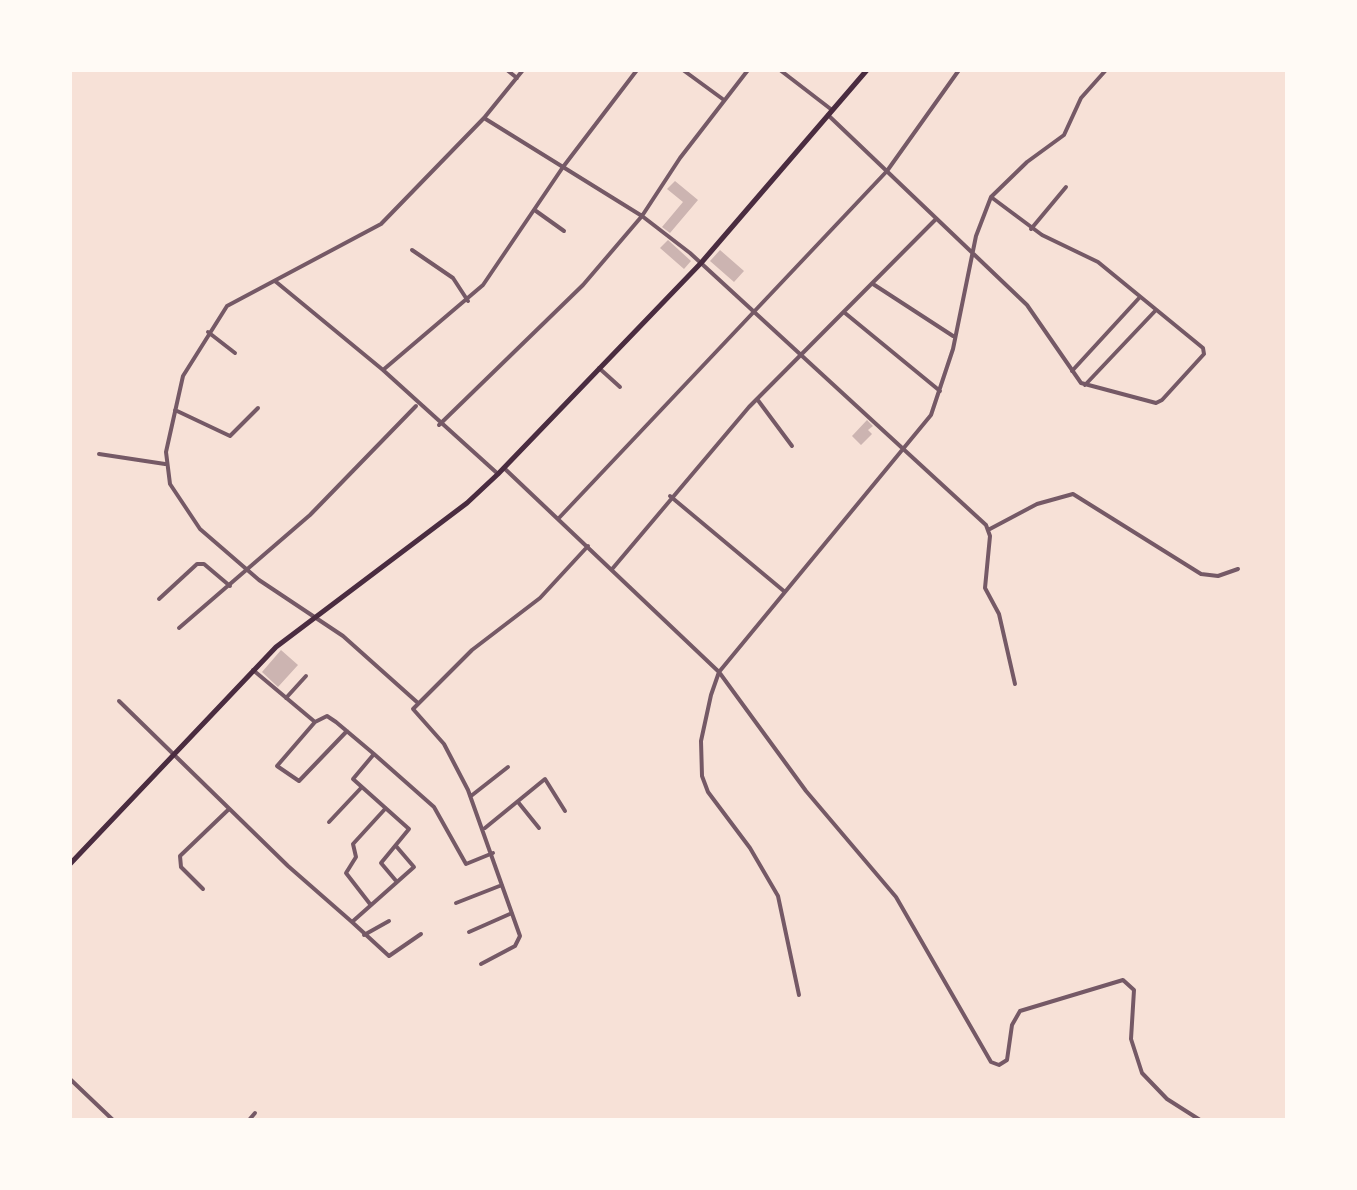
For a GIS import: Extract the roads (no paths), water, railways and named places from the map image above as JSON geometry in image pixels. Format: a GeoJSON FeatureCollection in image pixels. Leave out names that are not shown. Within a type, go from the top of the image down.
{"type":"FeatureCollection","features":[{"type":"Feature","properties":{"kind":"main road"},"geometry":{"type":"LineString","coordinates":[[70,864],[253,670],[315,616],[458,510],[498,474],[701,263],[867,70]]}},
{"type":"Feature","properties":{"kind":"street"},"geometry":{"type":"LineString","coordinates":[[507,70],[517,78]]}},
{"type":"Feature","properties":{"kind":"street"},"geometry":{"type":"LineString","coordinates":[[418,703],[315,616],[248,570],[192,521],[177,500],[165,464],[182,376],[208,332],[234,300],[381,224],[484,118],[523,70]]}},
{"type":"Feature","properties":{"kind":"street"},"geometry":{"type":"LineString","coordinates":[[383,370],[468,301],[536,211],[563,166],[638,70]]}},
{"type":"Feature","properties":{"kind":"street"},"geometry":{"type":"LineString","coordinates":[[683,70],[724,100]]}},
{"type":"Feature","properties":{"kind":"street"},"geometry":{"type":"LineString","coordinates":[[439,425],[583,285],[642,216],[748,70]]}},
{"type":"Feature","properties":{"kind":"street"},"geometry":{"type":"LineString","coordinates":[[780,70],[831,113],[1040,320],[1085,385],[1156,403],[1167,395],[1204,352],[1098,262],[1031,228],[991,198]]}},
{"type":"Feature","properties":{"kind":"street"},"geometry":{"type":"LineString","coordinates":[[558,519],[887,171],[959,70]]}},
{"type":"Feature","properties":{"kind":"street"},"geometry":{"type":"LineString","coordinates":[[799,996],[778,896],[750,848],[708,792],[702,776],[702,741],[719,672],[931,415],[955,338],[972,251],[991,198],[1064,135],[1082,98],[1106,70]]}},
{"type":"Feature","properties":{"kind":"street"},"geometry":{"type":"LineString","coordinates":[[484,118],[642,216],[701,263],[803,352],[988,530],[985,588],[998,614],[1015,684]]}},
{"type":"Feature","properties":{"kind":"street"},"geometry":{"type":"LineString","coordinates":[[1031,228],[1066,187]]}},
{"type":"Feature","properties":{"kind":"street"},"geometry":{"type":"LineString","coordinates":[[536,211],[564,230]]}},
{"type":"Feature","properties":{"kind":"street"},"geometry":{"type":"LineString","coordinates":[[612,568],[670,496],[758,399],[936,220]]}},
{"type":"Feature","properties":{"kind":"street"},"geometry":{"type":"LineString","coordinates":[[412,250],[453,278],[468,301]]}},
{"type":"Feature","properties":{"kind":"street"},"geometry":{"type":"LineString","coordinates":[[275,281],[383,370],[416,405],[498,474]]}},
{"type":"Feature","properties":{"kind":"street"},"geometry":{"type":"LineString","coordinates":[[873,284],[955,338]]}},
{"type":"Feature","properties":{"kind":"street"},"geometry":{"type":"LineString","coordinates":[[1072,371],[1140,297]]}},
{"type":"Feature","properties":{"kind":"street"},"geometry":{"type":"LineString","coordinates":[[1085,385],[1156,310]]}},
{"type":"Feature","properties":{"kind":"street"},"geometry":{"type":"LineString","coordinates":[[845,313],[940,391]]}},
{"type":"Feature","properties":{"kind":"street"},"geometry":{"type":"LineString","coordinates":[[208,332],[235,353]]}},
{"type":"Feature","properties":{"kind":"street"},"geometry":{"type":"LineString","coordinates":[[599,368],[620,387]]}},
{"type":"Feature","properties":{"kind":"street"},"geometry":{"type":"LineString","coordinates":[[758,399],[792,446]]}},
{"type":"Feature","properties":{"kind":"street"},"geometry":{"type":"LineString","coordinates":[[179,628],[310,516],[416,405]]}},
{"type":"Feature","properties":{"kind":"street"},"geometry":{"type":"LineString","coordinates":[[175,410],[230,436],[258,408]]}},
{"type":"Feature","properties":{"kind":"street"},"geometry":{"type":"LineString","coordinates":[[99,454],[165,464]]}},
{"type":"Feature","properties":{"kind":"street"},"geometry":{"type":"LineString","coordinates":[[504,468],[719,672],[806,791],[896,897],[992,1062],[999,1065],[1006,1060],[1012,1025],[1020,1012],[1123,980],[1134,990],[1131,1038],[1142,1073],[1167,1099],[1200,1120]]}},
{"type":"Feature","properties":{"kind":"street"},"geometry":{"type":"LineString","coordinates":[[988,530],[1037,504],[1073,494],[1201,574],[1218,576],[1238,569]]}},
{"type":"Feature","properties":{"kind":"street"},"geometry":{"type":"LineString","coordinates":[[670,496],[786,593]]}},
{"type":"Feature","properties":{"kind":"street"},"geometry":{"type":"LineString","coordinates":[[480,964],[519,941],[512,913],[471,796],[444,744],[414,714],[418,703],[472,650],[540,598],[588,546]]}},
{"type":"Feature","properties":{"kind":"street"},"geometry":{"type":"LineString","coordinates":[[159,599],[197,564],[204,564],[230,586]]}},
{"type":"Feature","properties":{"kind":"street"},"geometry":{"type":"LineString","coordinates":[[253,670],[315,722]]}},
{"type":"Feature","properties":{"kind":"street"},"geometry":{"type":"LineString","coordinates":[[286,698],[306,676]]}},
{"type":"Feature","properties":{"kind":"street"},"geometry":{"type":"LineString","coordinates":[[118,701],[364,935],[392,956],[421,934]]}},
{"type":"Feature","properties":{"kind":"street"},"geometry":{"type":"LineString","coordinates":[[347,731],[294,781],[277,764],[315,722],[326,716],[347,731],[434,807],[466,864],[493,853]]}},
{"type":"Feature","properties":{"kind":"street"},"geometry":{"type":"LineString","coordinates":[[374,754],[354,776],[410,831],[381,864],[397,882]]}},
{"type":"Feature","properties":{"kind":"street"},"geometry":{"type":"LineString","coordinates":[[471,796],[508,767]]}},
{"type":"Feature","properties":{"kind":"street"},"geometry":{"type":"LineString","coordinates":[[485,828],[544,780],[565,811]]}},
{"type":"Feature","properties":{"kind":"street"},"geometry":{"type":"LineString","coordinates":[[329,822],[362,788]]}},
{"type":"Feature","properties":{"kind":"street"},"geometry":{"type":"LineString","coordinates":[[518,802],[539,828]]}},
{"type":"Feature","properties":{"kind":"street"},"geometry":{"type":"LineString","coordinates":[[203,889],[181,867],[180,856],[229,809]]}},
{"type":"Feature","properties":{"kind":"street"},"geometry":{"type":"LineString","coordinates":[[371,905],[346,873],[356,857],[353,844],[385,809]]}},
{"type":"Feature","properties":{"kind":"street"},"geometry":{"type":"LineString","coordinates":[[352,922],[414,866],[396,846]]}},
{"type":"Feature","properties":{"kind":"street"},"geometry":{"type":"LineString","coordinates":[[456,904],[502,884]]}},
{"type":"Feature","properties":{"kind":"street"},"geometry":{"type":"LineString","coordinates":[[469,932],[512,913]]}},
{"type":"Feature","properties":{"kind":"street"},"geometry":{"type":"LineString","coordinates":[[364,935],[389,921]]}},
{"type":"Feature","properties":{"kind":"street"},"geometry":{"type":"LineString","coordinates":[[70,1080],[112,1120]]}},
{"type":"Feature","properties":{"kind":"street"},"geometry":{"type":"LineString","coordinates":[[248,1120],[254,1112]]}}]}
